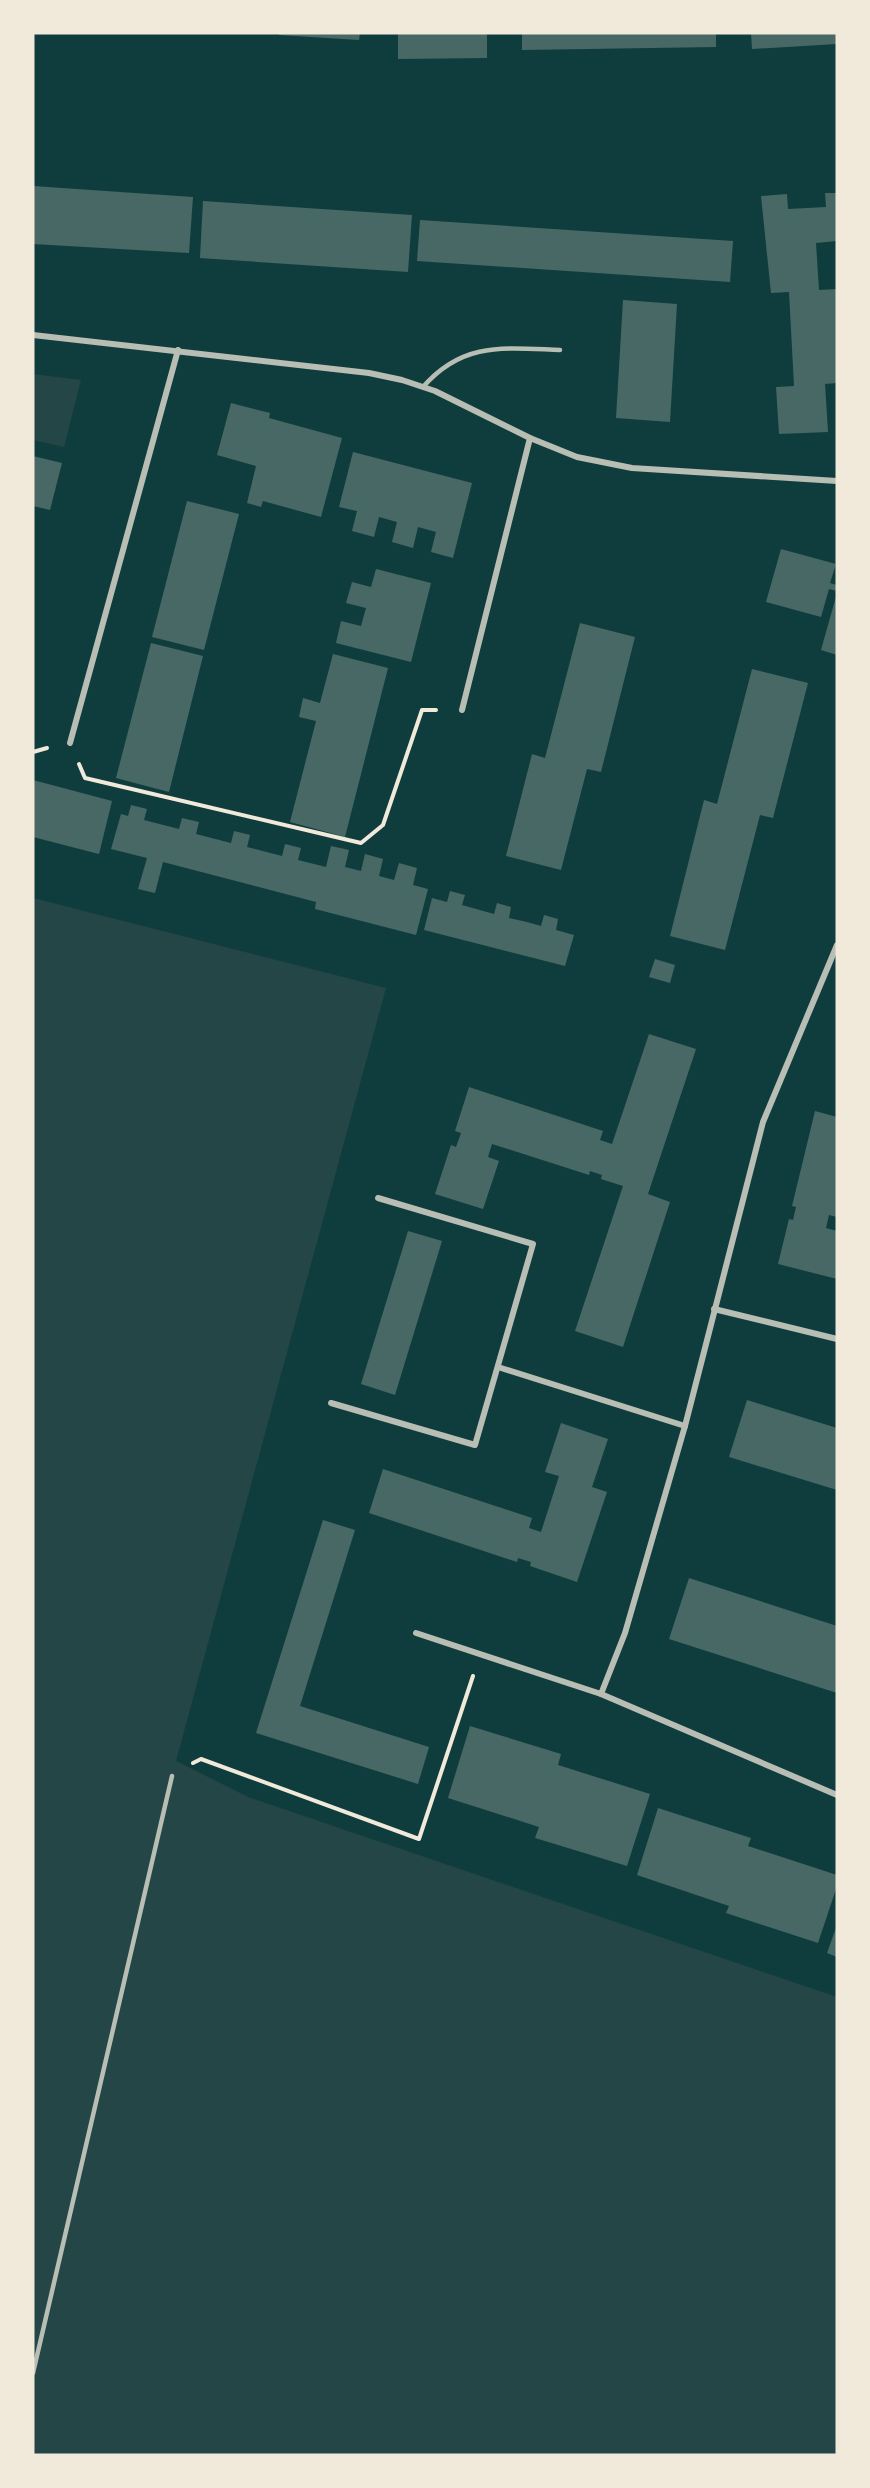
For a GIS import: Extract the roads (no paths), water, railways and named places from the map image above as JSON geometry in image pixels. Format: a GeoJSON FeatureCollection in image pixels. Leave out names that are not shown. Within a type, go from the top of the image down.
{"type":"FeatureCollection","features":[{"type":"Feature","properties":{"kind":"street"},"geometry":{"type":"LineString","coordinates":[[33,335],[178,350],[402,380],[435,391],[530,438],[577,457],[632,468],[837,481]]}},
{"type":"Feature","properties":{"kind":"street"},"geometry":{"type":"LineString","coordinates":[[70,743],[178,350]]}},
{"type":"Feature","properties":{"kind":"street"},"geometry":{"type":"LineString","coordinates":[[462,711],[530,438]]}},
{"type":"Feature","properties":{"kind":"street"},"geometry":{"type":"LineString","coordinates":[[601,1694],[625,1633],[685,1426],[763,1122],[837,945]]}},
{"type":"Feature","properties":{"kind":"street"},"geometry":{"type":"LineString","coordinates":[[331,1402],[475,1445],[533,1244],[378,1198]]}},
{"type":"Feature","properties":{"kind":"street"},"geometry":{"type":"LineString","coordinates":[[714,1309],[837,1339]]}},
{"type":"Feature","properties":{"kind":"street"},"geometry":{"type":"LineString","coordinates":[[498,1367],[685,1426]]}},
{"type":"Feature","properties":{"kind":"street"},"geometry":{"type":"LineString","coordinates":[[416,1633],[601,1694],[837,1795]]}},
{"type":"Feature","properties":{"kind":"lane"},"geometry":{"type":"LineString","coordinates":[[423,387],[436,372],[461,357],[479,350],[496,347],[560,350]]}},
{"type":"Feature","properties":{"kind":"lane"},"geometry":{"type":"LineString","coordinates":[[33,2373],[172,1776]]}}]}
